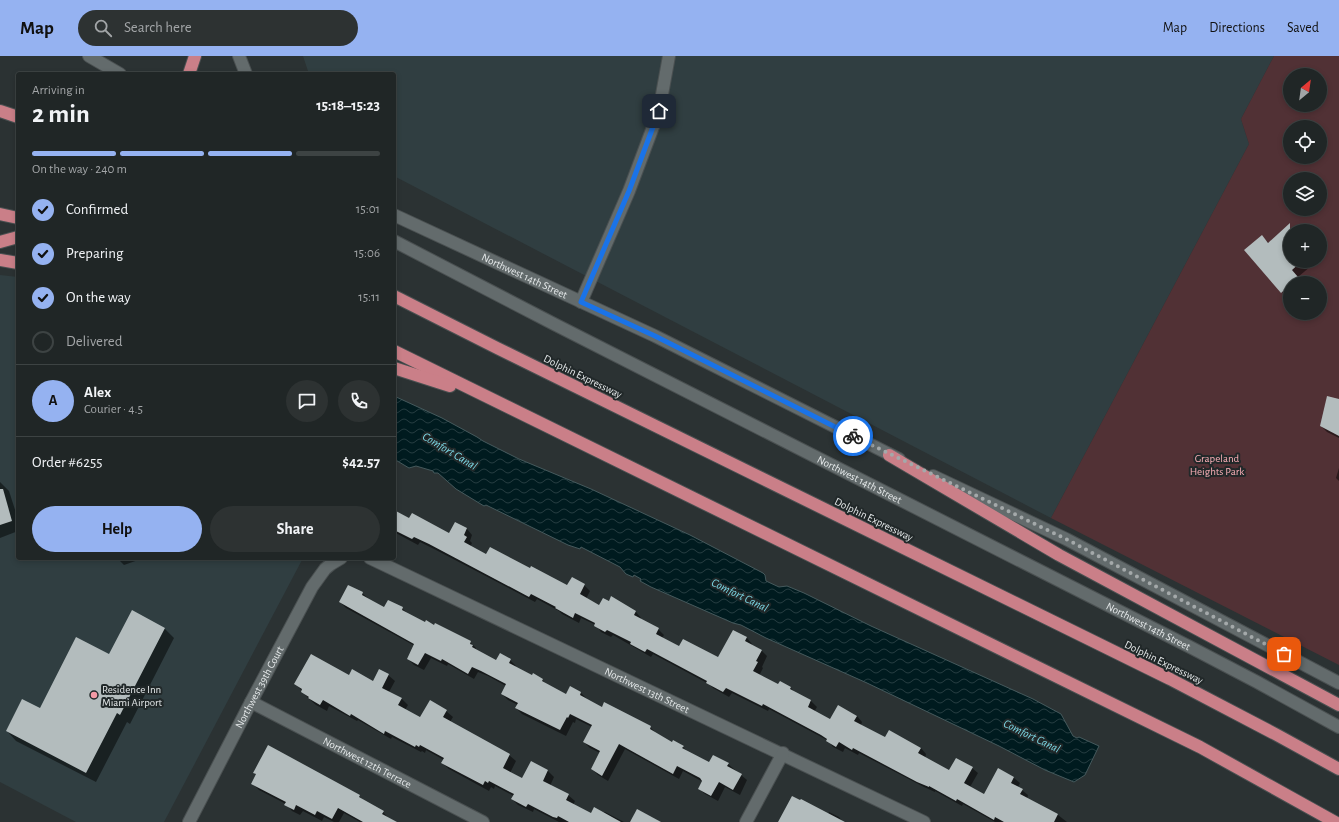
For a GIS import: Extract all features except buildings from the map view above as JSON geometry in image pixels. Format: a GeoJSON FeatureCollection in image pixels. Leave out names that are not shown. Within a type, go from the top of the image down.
{"type":"FeatureCollection","features":[{"type":"Feature","properties":{"kind":"highway"},"geometry":{"type":"LineString","coordinates":[[190,72],[195,56]]}},
{"type":"Feature","properties":{"kind":"highway"},"geometry":{"type":"LineString","coordinates":[[0,111],[16,116]]}},
{"type":"Feature","properties":{"kind":"highway"},"geometry":{"type":"LineString","coordinates":[[0,214],[16,218]]}},
{"type":"Feature","properties":{"kind":"highway"},"geometry":{"type":"LineString","coordinates":[[0,242],[16,238]]}},
{"type":"Feature","properties":{"kind":"highway"},"geometry":{"type":"LineString","coordinates":[[0,260],[16,263]]}},
{"type":"Feature","properties":{"kind":"highway","name":"Dolphin Expressway"},"geometry":{"type":"LineString","coordinates":[[396,297],[1170,679],[1339,769]]}},
{"type":"Feature","properties":{"kind":"highway"},"geometry":{"type":"LineString","coordinates":[[396,352],[1172,733],[1335,822]]}},
{"type":"Feature","properties":{"kind":"highway"},"geometry":{"type":"LineString","coordinates":[[396,369],[488,397]]}},
{"type":"Feature","properties":{"kind":"highway"},"geometry":{"type":"LineString","coordinates":[[889,454],[1059,555],[1339,705]]}},
{"type":"Feature","properties":{"kind":"street"},"geometry":{"type":"LineString","coordinates":[[89,56],[117,72]]}},
{"type":"Feature","properties":{"kind":"street"},"geometry":{"type":"LineString","coordinates":[[239,56],[245,72]]}},
{"type":"Feature","properties":{"kind":"street"},"geometry":{"type":"LineString","coordinates":[[581,302],[629,191],[659,111],[669,56]]}},
{"type":"Feature","properties":{"kind":"street","name":"Northwest 14th Street"},"geometry":{"type":"LineString","coordinates":[[396,216],[676,347],[889,454],[1066,539],[1339,684]]}},
{"type":"Feature","properties":{"kind":"street","name":"Northwest 14th Street"},"geometry":{"type":"LineString","coordinates":[[396,242],[554,324],[1196,650],[1339,727]]}},
{"type":"Feature","properties":{"kind":"street","name":"Northwest 39th Court"},"geometry":{"type":"LineString","coordinates":[[189,822],[312,588],[325,569],[337,560]]}},
{"type":"Feature","properties":{"kind":"street","name":"Northwest 13th Street"},"geometry":{"type":"LineString","coordinates":[[374,560],[924,822]]}},
{"type":"Feature","properties":{"kind":"street","name":"Northwest 12th Terrace"},"geometry":{"type":"LineString","coordinates":[[251,702],[483,822]]}},
{"type":"Feature","properties":{"kind":"street"},"geometry":{"type":"LineString","coordinates":[[746,822],[782,754]]}},
{"type":"Feature","properties":{"kind":"shaded area"},"geometry":{"type":"Polygon","coordinates":[[[303,56],[1274,56],[1241,119],[1249,144],[1051,518],[396,177],[396,72],[308,72],[303,56]]]}},
{"type":"Feature","properties":{"kind":"shaded area"},"geometry":{"type":"Polygon","coordinates":[[[0,275],[16,277],[16,560],[302,560],[164,822],[76,822],[0,782],[0,275]]]}},
{"type":"Feature","properties":{"kind":"green space","name":"Grapeland Heights Park"},"geometry":{"type":"Polygon","coordinates":[[[1274,56],[1339,56],[1339,665],[1051,518],[1249,144],[1241,119],[1274,56]]]}},
{"type":"Feature","properties":{"kind":"water","name":"Comfort Canal"},"geometry":{"type":"Polygon","coordinates":[[[396,397],[442,418],[519,459],[591,489],[690,535],[763,573],[766,581],[779,587],[787,586],[804,593],[871,626],[1033,699],[1061,714],[1073,736],[1077,738],[1079,737],[1099,746],[1085,775],[1074,782],[1045,770],[999,746],[867,683],[766,638],[741,625],[733,623],[651,587],[640,581],[641,579],[634,575],[633,577],[626,574],[620,567],[581,547],[580,549],[568,545],[486,505],[484,506],[456,489],[438,473],[434,473],[433,471],[416,466],[409,468],[396,460],[396,397]]]}},
{"type":"Feature","properties":{"kind":"way so far"},"geometry":{"type":"LineString","coordinates":[[853,436],[1066,539],[1284,654]]}},
{"type":"Feature","properties":{"kind":"place","name":"Residence Inn Miami Airport"},"geometry":{"type":"Point","coordinates":[94,695]}},
{"type":"Feature","properties":{"kind":"route"},"geometry":{"type":"LineString","coordinates":[[659,111],[629,191],[581,302],[655,336],[853,436]]}}]}
